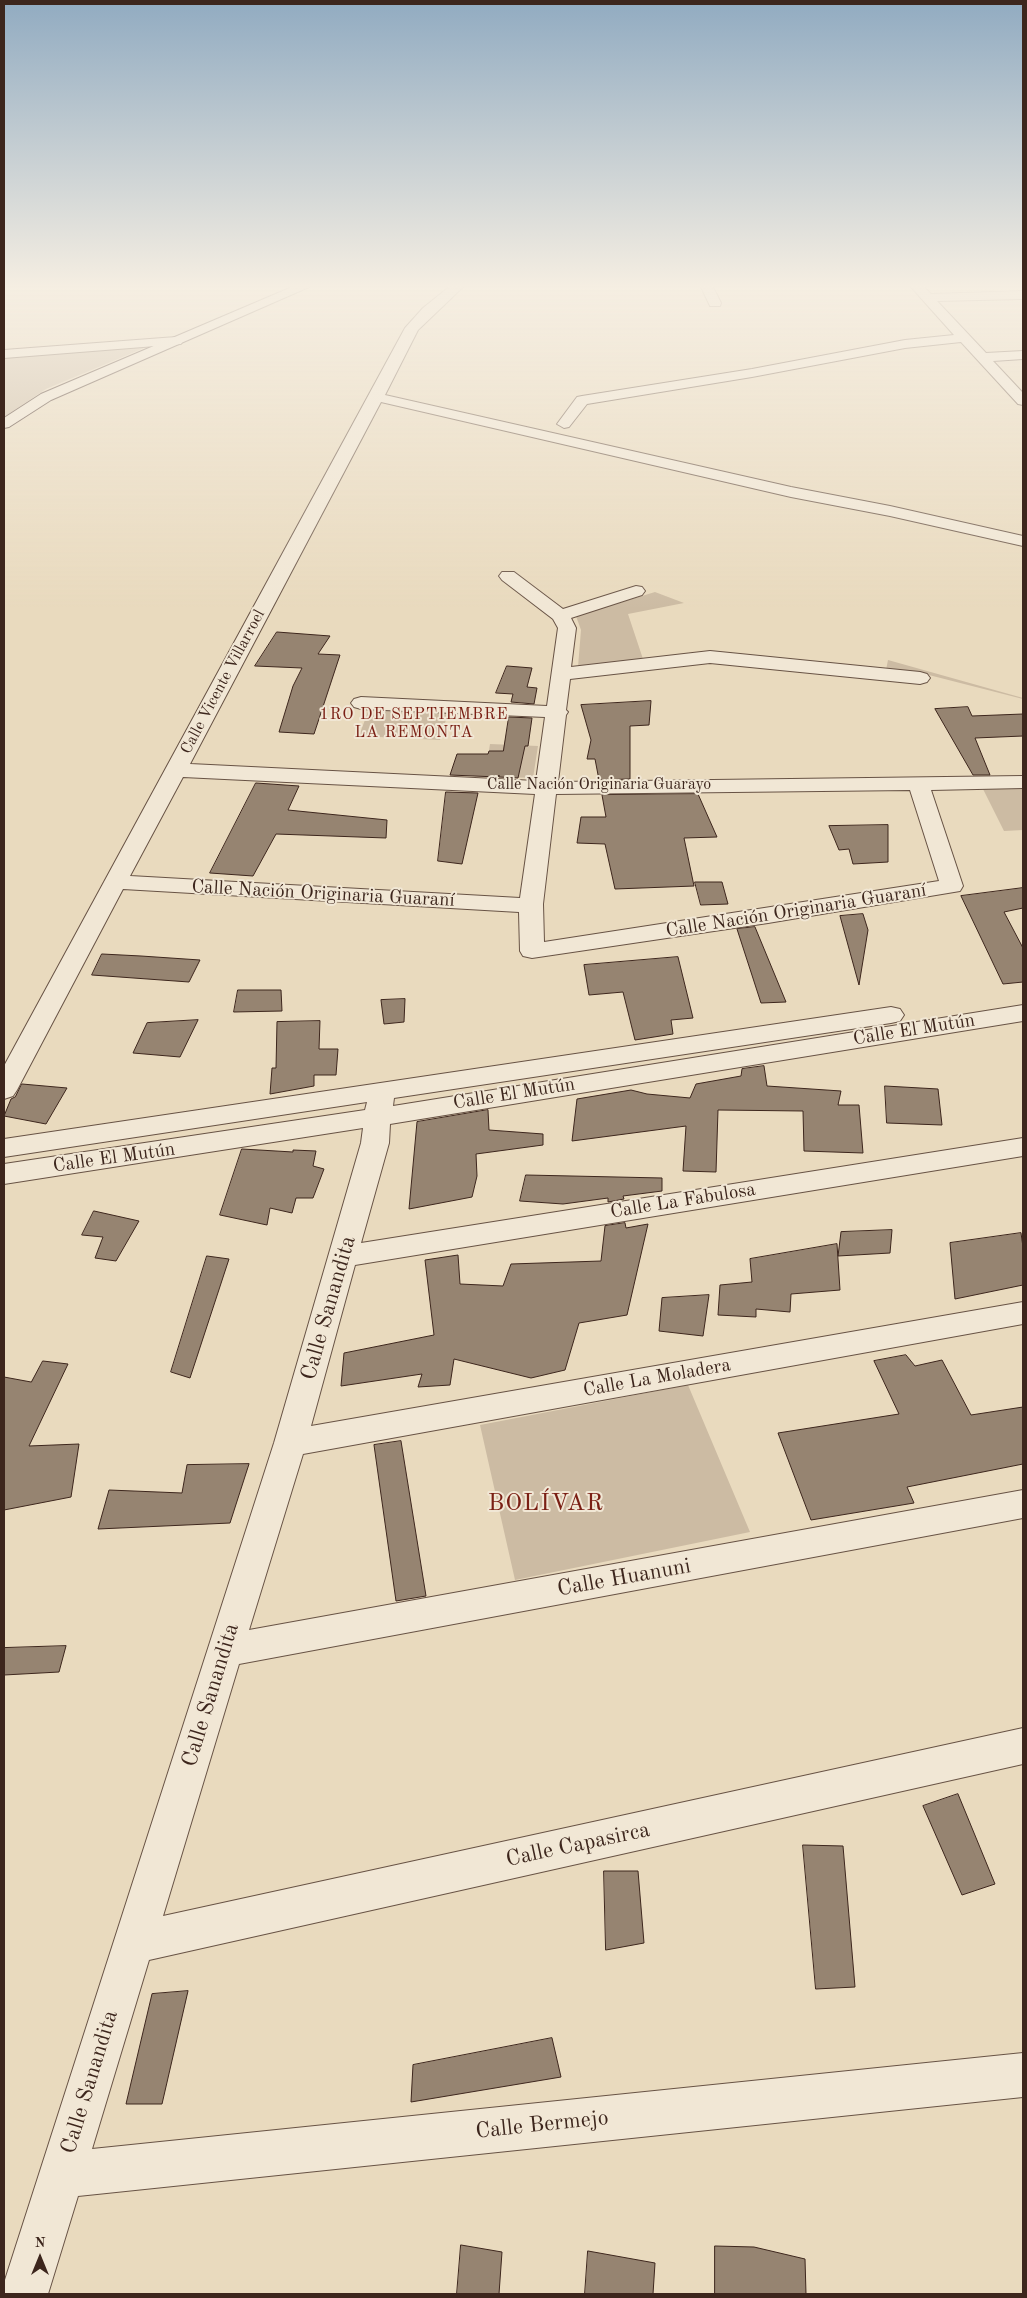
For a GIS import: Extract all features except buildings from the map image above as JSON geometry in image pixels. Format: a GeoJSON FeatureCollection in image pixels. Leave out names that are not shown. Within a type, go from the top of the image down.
{"type":"FeatureCollection","features":[{"type":"Feature","properties":{"kind":"street"},"geometry":{"type":"LineString","coordinates":[[4,424],[52,394]]}},
{"type":"Feature","properties":{"kind":"street","name":"Calle Vicente Villarroel"},"geometry":{"type":"LineString","coordinates":[[4,1090],[377,394]]}},
{"type":"Feature","properties":{"kind":"street"},"geometry":{"type":"LineString","coordinates":[[564,424],[582,400],[618,394]]}},
{"type":"Feature","properties":{"kind":"street"},"geometry":{"type":"LineString","coordinates":[[376,397],[791,492],[890,511],[1023,541]]}},
{"type":"Feature","properties":{"kind":"street"},"geometry":{"type":"LineString","coordinates":[[508,576],[560,616],[567,628],[558,712],[532,906]]}},
{"type":"Feature","properties":{"kind":"street"},"geometry":{"type":"LineString","coordinates":[[560,616],[636,592]]}},
{"type":"Feature","properties":{"kind":"street"},"geometry":{"type":"LineString","coordinates":[[562,674],[710,657],[920,678]]}},
{"type":"Feature","properties":{"kind":"street"},"geometry":{"type":"LineString","coordinates":[[361,703],[558,712]]}},
{"type":"Feature","properties":{"kind":"street","name":"Calle Nación Originaria Guarayo"},"geometry":{"type":"LineString","coordinates":[[175,770],[548,788],[1023,782]]}},
{"type":"Feature","properties":{"kind":"street","name":"Calle Nación Originaria Guaraní"},"geometry":{"type":"LineString","coordinates":[[115,882],[532,906],[532,951],[768,916],[952,886],[918,783]]}},
{"type":"Feature","properties":{"kind":"street","name":"Calle El Mutún"},"geometry":{"type":"LineString","coordinates":[[4,1174],[235,1140],[379,1104],[1023,996]]}},
{"type":"Feature","properties":{"kind":"street","name":"Calle El Mutún"},"geometry":{"type":"LineString","coordinates":[[4,1148],[379,1104],[1023,1012]]}},
{"type":"Feature","properties":{"kind":"street","name":"Calle Sanandita"},"geometry":{"type":"LineString","coordinates":[[24,2294],[290,1443],[375,1143],[379,1104]]}},
{"type":"Feature","properties":{"kind":"street","name":"Calle La Fabulosa"},"geometry":{"type":"LineString","coordinates":[[344,1256],[1023,1147]]}},
{"type":"Feature","properties":{"kind":"street","name":"Calle La Moladera"},"geometry":{"type":"LineString","coordinates":[[290,1443],[1023,1313]]}},
{"type":"Feature","properties":{"kind":"street","name":"Calle Huanuni"},"geometry":{"type":"LineString","coordinates":[[224,1651],[1023,1504]]}},
{"type":"Feature","properties":{"kind":"street","name":"Calle Capasirca"},"geometry":{"type":"LineString","coordinates":[[134,1943],[1023,1746]]}},
{"type":"Feature","properties":{"kind":"street","name":"Calle Bermejo"},"geometry":{"type":"LineString","coordinates":[[61,2175],[1023,2075]]}},
{"type":"Feature","properties":{"kind":"shaded area"},"geometry":{"type":"Polygon","coordinates":[[[4,394],[38,394],[4,417],[4,394]]]}},
{"type":"Feature","properties":{"kind":"shaded area"},"geometry":{"type":"Polygon","coordinates":[[[655,592],[684,603],[628,614],[643,659],[578,667],[581,630],[576,616],[655,592]]]}},
{"type":"Feature","properties":{"kind":"shaded area"},"geometry":{"type":"Polygon","coordinates":[[[888,660],[1023,699],[921,673],[886,670],[888,660]]]}},
{"type":"Feature","properties":{"kind":"shaded area"},"geometry":{"type":"Polygon","coordinates":[[[369,709],[448,713],[440,740],[359,736],[369,709]]]}},
{"type":"Feature","properties":{"kind":"shaded area"},"geometry":{"type":"Polygon","coordinates":[[[490,744],[538,746],[533,778],[485,776],[490,744]]]}},
{"type":"Feature","properties":{"kind":"shaded area"},"geometry":{"type":"Polygon","coordinates":[[[1023,788],[1023,830],[1004,831],[983,789],[1023,788]]]}},
{"type":"Feature","properties":{"kind":"shaded area"},"geometry":{"type":"Polygon","coordinates":[[[688,1385],[750,1532],[515,1580],[480,1425],[688,1385]]]}},
{"type":"Feature","properties":{"kind":"district","name":"1RO DE SEPTIEMBRE LA REMONTA"},"geometry":{"type":"Point","coordinates":[414,724]}},
{"type":"Feature","properties":{"kind":"district","name":"BOLÍVAR"},"geometry":{"type":"Point","coordinates":[546,1504]}}]}
